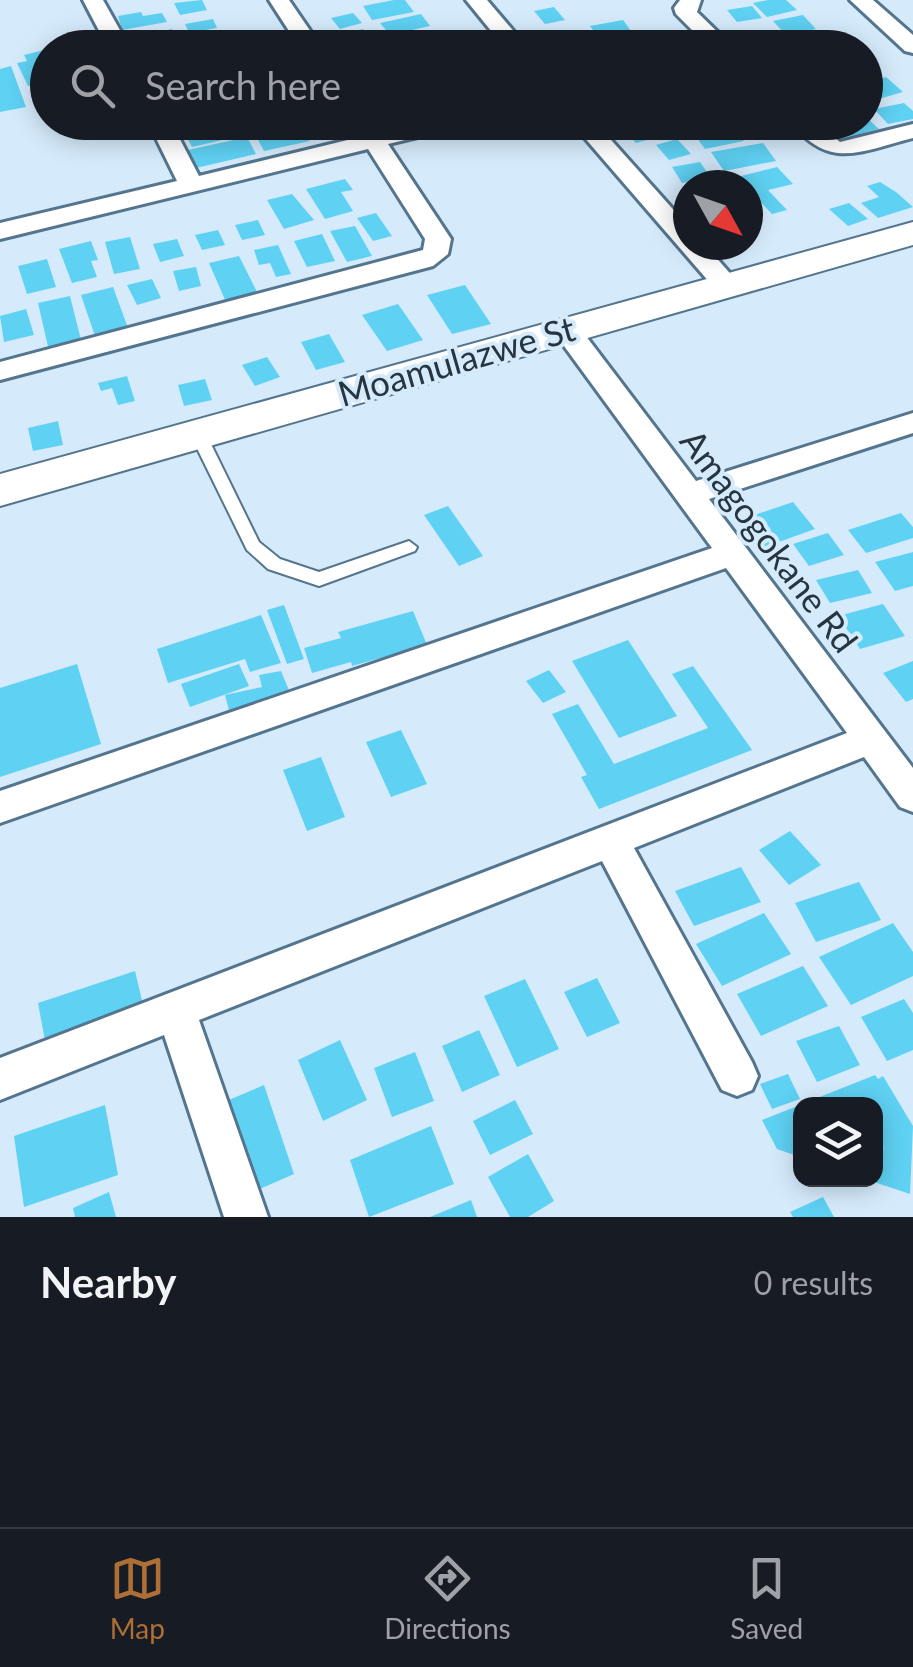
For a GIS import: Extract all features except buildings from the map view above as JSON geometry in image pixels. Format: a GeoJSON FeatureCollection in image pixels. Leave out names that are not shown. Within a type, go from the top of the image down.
{"type":"FeatureCollection","features":[{"type":"Feature","properties":{"kind":"street"},"geometry":{"type":"LineString","coordinates":[[93,0],[109,30]]}},
{"type":"Feature","properties":{"kind":"street"},"geometry":{"type":"LineString","coordinates":[[279,0],[299,30]]}},
{"type":"Feature","properties":{"kind":"street"},"geometry":{"type":"LineString","coordinates":[[476,0],[502,30]]}},
{"type":"Feature","properties":{"kind":"street"},"geometry":{"type":"LineString","coordinates":[[691,0],[686,4],[687,14],[704,30]]}},
{"type":"Feature","properties":{"kind":"street"},"geometry":{"type":"LineString","coordinates":[[860,0],[913,46]]}},
{"type":"Feature","properties":{"kind":"street"},"geometry":{"type":"LineString","coordinates":[[883,139],[913,132]]}},
{"type":"Feature","properties":{"kind":"street"},"geometry":{"type":"LineString","coordinates":[[168,140],[191,184]]}},
{"type":"Feature","properties":{"kind":"street"},"geometry":{"type":"LineString","coordinates":[[0,231],[191,184],[341,140]]}},
{"type":"Feature","properties":{"kind":"street"},"geometry":{"type":"LineString","coordinates":[[0,370],[435,254],[438,239],[373,140]]}},
{"type":"Feature","properties":{"kind":"street"},"geometry":{"type":"LineString","coordinates":[[598,140],[673,226]]}},
{"type":"Feature","properties":{"kind":"street"},"geometry":{"type":"LineString","coordinates":[[821,140],[840,149],[879,140]]}},
{"type":"Feature","properties":{"kind":"street","name":"Moamulazwe St"},"geometry":{"type":"LineString","coordinates":[[0,490],[913,232]]}},
{"type":"Feature","properties":{"kind":"street"},"geometry":{"type":"LineString","coordinates":[[703,260],[726,285]]}},
{"type":"Feature","properties":{"kind":"street","name":"Amagogokane Rd"},"geometry":{"type":"LineString","coordinates":[[566,329],[913,796]]}},
{"type":"Feature","properties":{"kind":"street"},"geometry":{"type":"LineString","coordinates":[[690,494],[911,427]]}},
{"type":"Feature","properties":{"kind":"street"},"geometry":{"type":"LineString","coordinates":[[0,806],[734,553]]}},
{"type":"Feature","properties":{"kind":"street"},"geometry":{"type":"LineString","coordinates":[[0,1079],[871,739]]}},
{"type":"Feature","properties":{"kind":"street"},"geometry":{"type":"LineString","coordinates":[[610,839],[738,1076]]}},
{"type":"Feature","properties":{"kind":"street"},"geometry":{"type":"LineString","coordinates":[[174,1008],[246,1217]]}},
{"type":"Feature","properties":{"kind":"lane"},"geometry":{"type":"LineString","coordinates":[[198,434],[253,546],[274,564],[319,579],[409,546]]}}]}
